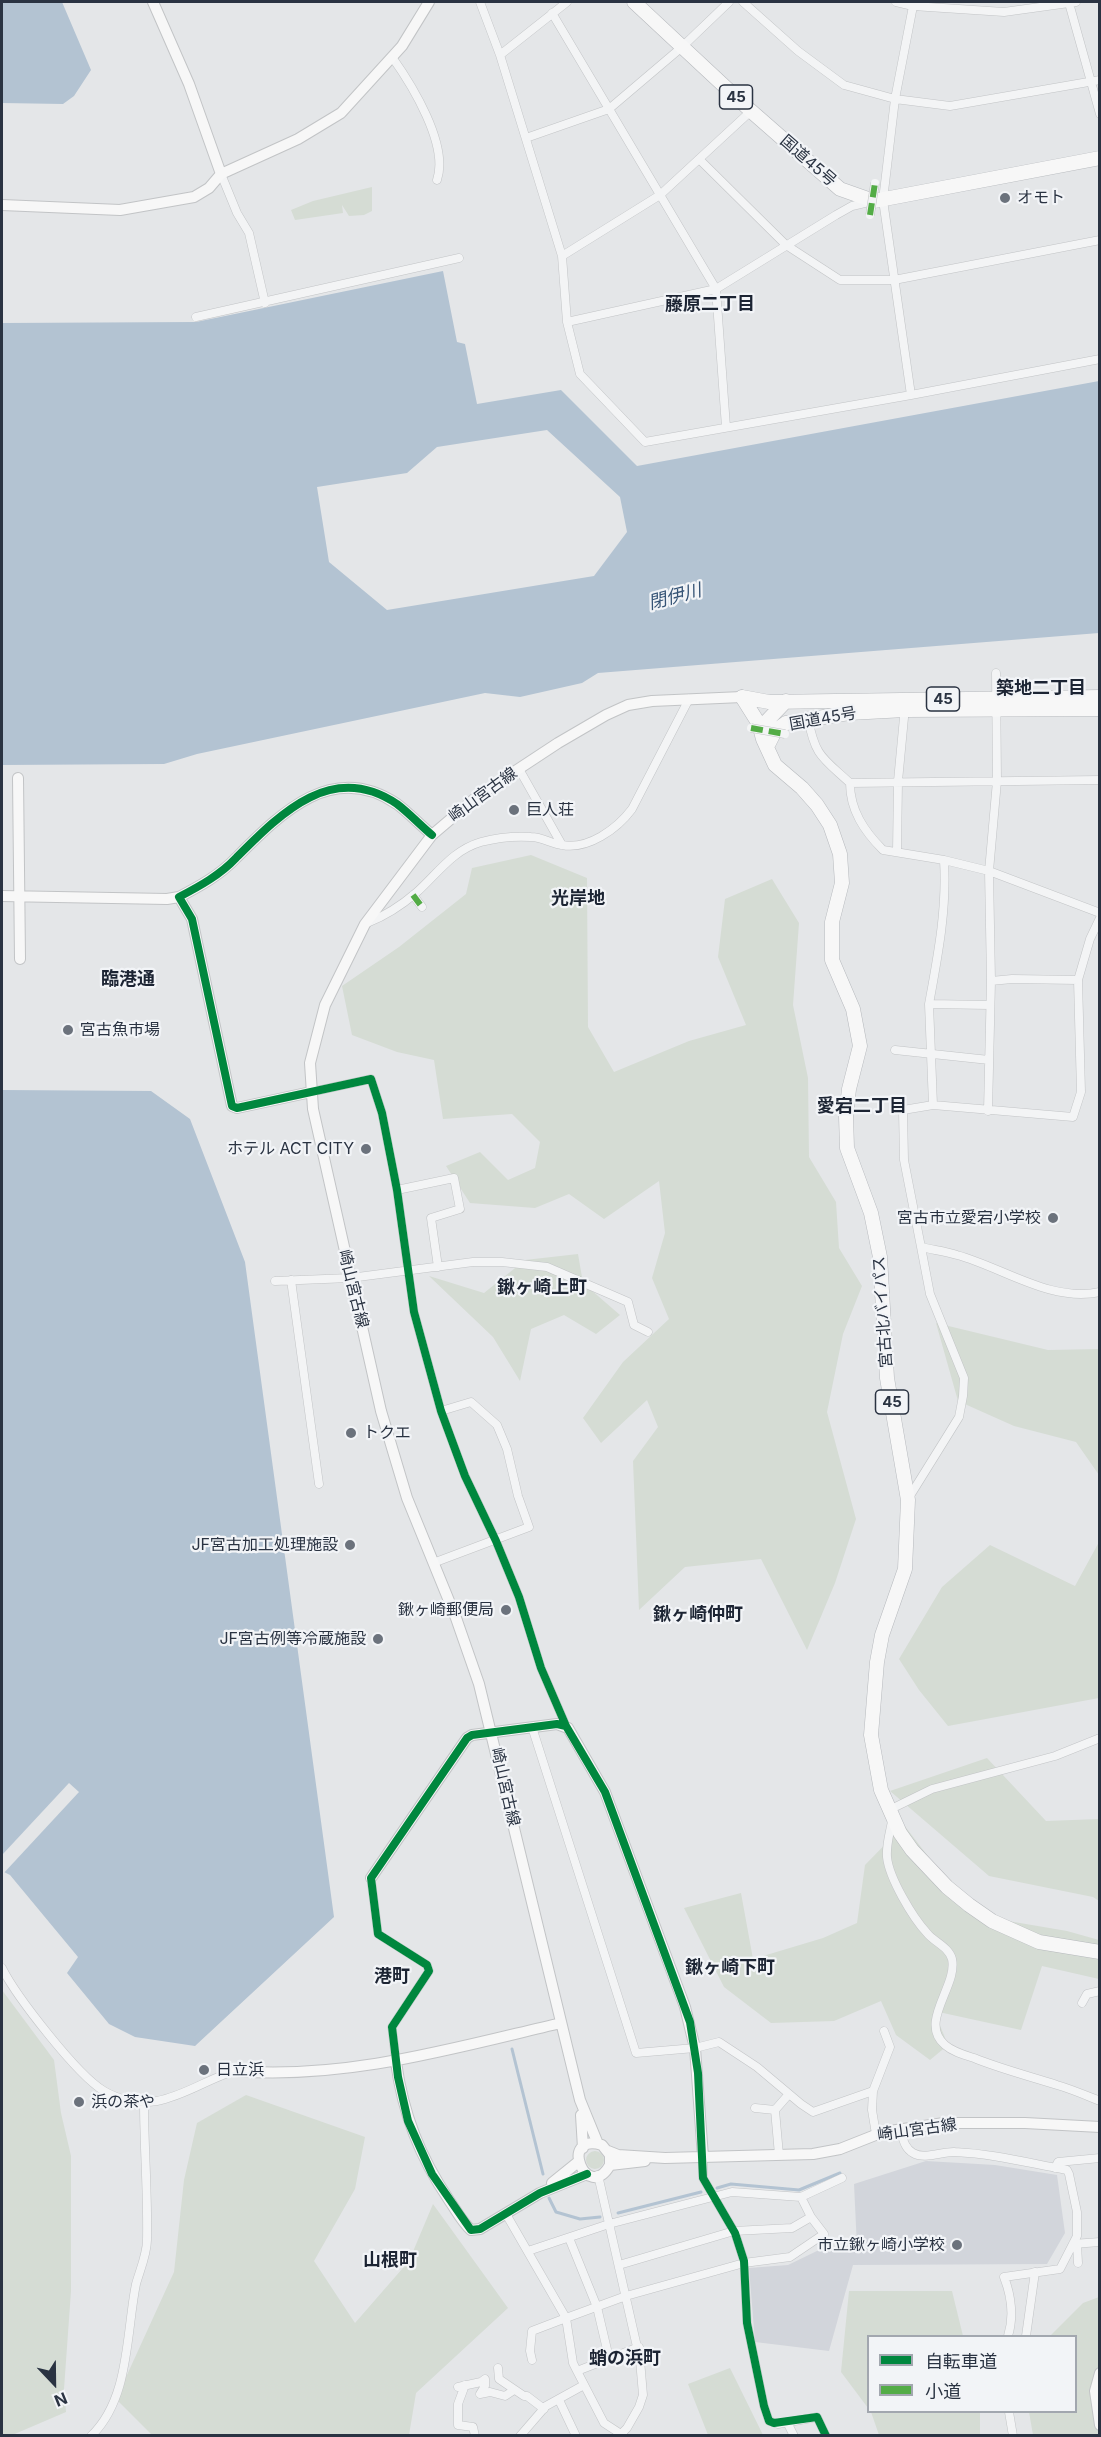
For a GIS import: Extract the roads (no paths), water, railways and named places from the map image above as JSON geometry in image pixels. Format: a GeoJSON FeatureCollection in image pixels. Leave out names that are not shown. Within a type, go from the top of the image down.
{"type":"FeatureCollection","features":[{"type":"Feature","properties":{"kind":"highway","name":"国道45号"},"geometry":{"type":"LineString","coordinates":[[634,2],[751,111],[840,189],[878,201]]}},
{"type":"Feature","properties":{"kind":"highway"},"geometry":{"type":"LineString","coordinates":[[878,201],[1100,158]]}},
{"type":"Feature","properties":{"kind":"highway","name":"45"},"geometry":{"type":"LineString","coordinates":[[742,697],[776,706],[849,713]]}},
{"type":"Feature","properties":{"kind":"highway","name":"45"},"geometry":{"type":"LineString","coordinates":[[742,697],[759,724],[770,757]]}},
{"type":"Feature","properties":{"kind":"highway","name":"国道45号"},"geometry":{"type":"LineString","coordinates":[[997,705],[1100,697]]}},
{"type":"Feature","properties":{"kind":"highway","name":"国道45号"},"geometry":{"type":"LineString","coordinates":[[770,757],[769,742],[786,723],[905,705]]}},
{"type":"Feature","properties":{"kind":"highway","name":"国道45号"},"geometry":{"type":"LineString","coordinates":[[763,739],[766,722],[776,706],[997,705],[1100,709]]}},
{"type":"Feature","properties":{"kind":"highway"},"geometry":{"type":"LineString","coordinates":[[776,706],[780,732]]}},
{"type":"Feature","properties":{"kind":"highway","name":"宮古北バイパス"},"geometry":{"type":"LineString","coordinates":[[770,757],[775,765],[802,788],[817,805],[830,825],[840,854],[842,883],[832,922],[832,960],[853,1009],[860,1046],[849,1089],[846,1116],[847,1148],[871,1213],[880,1257],[887,1378],[908,1500],[905,1569],[882,1635],[877,1662],[871,1735],[881,1790],[891,1815],[912,1850],[947,1887],[992,1921],[1039,1942],[1100,1952]]}},
{"type":"Feature","properties":{"kind":"street"},"geometry":{"type":"LineString","coordinates":[[153,2],[189,84],[237,213],[249,233],[265,303]]}},
{"type":"Feature","properties":{"kind":"street"},"geometry":{"type":"LineString","coordinates":[[2,206],[120,210],[194,197],[209,188],[221,174],[298,139],[341,113],[402,46],[429,2]]}},
{"type":"Feature","properties":{"kind":"street"},"geometry":{"type":"LineString","coordinates":[[480,2],[500,55],[562,256],[567,322],[580,374],[645,442],[1100,359]]}},
{"type":"Feature","properties":{"kind":"street"},"geometry":{"type":"LineString","coordinates":[[500,55],[567,2]]}},
{"type":"Feature","properties":{"kind":"street"},"geometry":{"type":"LineString","coordinates":[[526,138],[609,108],[682,46],[729,2]]}},
{"type":"Feature","properties":{"kind":"street"},"geometry":{"type":"LineString","coordinates":[[743,2],[798,51],[844,85],[895,99],[950,106],[1100,80]]}},
{"type":"Feature","properties":{"kind":"street"},"geometry":{"type":"LineString","coordinates":[[896,2],[913,6],[1004,12],[1072,2],[1100,114]]}},
{"type":"Feature","properties":{"kind":"street"},"geometry":{"type":"LineString","coordinates":[[911,395],[894,280],[878,201],[913,6]]}},
{"type":"Feature","properties":{"kind":"street"},"geometry":{"type":"LineString","coordinates":[[552,13],[716,289],[726,427]]}},
{"type":"Feature","properties":{"kind":"street"},"geometry":{"type":"LineString","coordinates":[[392,57],[410,83],[431,129],[440,165],[437,180]]}},
{"type":"Feature","properties":{"kind":"street"},"geometry":{"type":"LineString","coordinates":[[562,256],[660,195],[751,111]]}},
{"type":"Feature","properties":{"kind":"street"},"geometry":{"type":"LineString","coordinates":[[699,159],[786,244],[840,280],[894,280],[1100,240]]}},
{"type":"Feature","properties":{"kind":"street"},"geometry":{"type":"LineString","coordinates":[[870,215],[875,183]]}},
{"type":"Feature","properties":{"kind":"street"},"geometry":{"type":"LineString","coordinates":[[567,322],[716,289],[786,244],[852,206],[878,201]]}},
{"type":"Feature","properties":{"kind":"street"},"geometry":{"type":"LineString","coordinates":[[196,317],[459,258]]}},
{"type":"Feature","properties":{"kind":"street"},"geometry":{"type":"LineString","coordinates":[[988,1111],[991,981],[989,871],[997,781],[996,673]]}},
{"type":"Feature","properties":{"kind":"street","name":"崎山宮古線"},"geometry":{"type":"LineString","coordinates":[[742,697],[652,701],[628,705],[583,727],[479,795],[432,835],[364,924],[322,1014],[310,1063],[311,1092],[317,1132],[384,1422],[407,1498],[466,1644],[492,1732],[580,2100],[598,2144],[618,2155],[665,2158],[779,2155],[827,2153],[876,2134],[900,2129],[968,2122],[1100,2127]]}},
{"type":"Feature","properties":{"kind":"street"},"geometry":{"type":"LineString","coordinates":[[364,924],[387,913],[413,895],[461,850],[495,839],[533,837],[573,846],[604,835],[624,819],[632,809],[689,699]]}},
{"type":"Feature","properties":{"kind":"street"},"geometry":{"type":"LineString","coordinates":[[897,852],[898,781],[905,705]]}},
{"type":"Feature","properties":{"kind":"street"},"geometry":{"type":"LineString","coordinates":[[808,718],[818,753],[850,783],[853,807],[872,839],[883,850],[944,860],[989,871],[1100,913]]}},
{"type":"Feature","properties":{"kind":"street"},"geometry":{"type":"LineString","coordinates":[[750,728],[780,732]]}},
{"type":"Feature","properties":{"kind":"street"},"geometry":{"type":"LineString","coordinates":[[519,769],[561,845]]}},
{"type":"Feature","properties":{"kind":"street"},"geometry":{"type":"LineString","coordinates":[[18,778],[20,959]]}},
{"type":"Feature","properties":{"kind":"street"},"geometry":{"type":"LineString","coordinates":[[850,783],[1100,780]]}},
{"type":"Feature","properties":{"kind":"street"},"geometry":{"type":"LineString","coordinates":[[2,896],[167,899],[180,897],[209,881],[284,813],[324,790],[363,790],[380,795],[398,805],[432,835]]}},
{"type":"Feature","properties":{"kind":"street"},"geometry":{"type":"LineString","coordinates":[[933,1105],[929,1055],[929,1004],[942,929],[946,884],[944,860]]}},
{"type":"Feature","properties":{"kind":"street"},"geometry":{"type":"LineString","coordinates":[[413,895],[422,907]]}},
{"type":"Feature","properties":{"kind":"street"},"geometry":{"type":"LineString","coordinates":[[180,897],[192,919],[232,1106],[237,1108],[371,1079],[382,1113],[397,1190],[408,1271],[424,1354],[441,1411],[465,1476],[496,1541],[519,1597],[541,1668],[566,1725],[600,1783],[623,1835],[680,1993],[695,2048],[703,2178],[734,2231],[744,2263],[747,2323],[764,2406],[770,2421],[778,2424],[817,2416],[826,2436]]}},
{"type":"Feature","properties":{"kind":"street"},"geometry":{"type":"LineString","coordinates":[[908,1500],[959,1417],[964,1378],[930,1294],[904,1160],[903,1110],[933,1105],[1073,1117],[1081,1092],[1078,980],[1090,939],[1100,918]]}},
{"type":"Feature","properties":{"kind":"street"},"geometry":{"type":"LineString","coordinates":[[991,981],[1078,980]]}},
{"type":"Feature","properties":{"kind":"street"},"geometry":{"type":"LineString","coordinates":[[929,1004],[989,1005]]}},
{"type":"Feature","properties":{"kind":"street"},"geometry":{"type":"LineString","coordinates":[[895,1050],[989,1060]]}},
{"type":"Feature","properties":{"kind":"street"},"geometry":{"type":"LineString","coordinates":[[397,1190],[454,1178],[460,1209],[431,1218],[438,1268]]}},
{"type":"Feature","properties":{"kind":"street"},"geometry":{"type":"LineString","coordinates":[[921,1247],[958,1255],[1057,1291],[1089,1294],[1100,1292]]}},
{"type":"Feature","properties":{"kind":"street"},"geometry":{"type":"LineString","coordinates":[[275,1281],[350,1278],[473,1263],[502,1262],[547,1267],[628,1302],[634,1325],[648,1332]]}},
{"type":"Feature","properties":{"kind":"street"},"geometry":{"type":"LineString","coordinates":[[291,1280],[319,1484]]}},
{"type":"Feature","properties":{"kind":"street"},"geometry":{"type":"LineString","coordinates":[[433,1563],[529,1527],[518,1496],[507,1449],[497,1425],[471,1402],[441,1411]]}},
{"type":"Feature","properties":{"kind":"street"},"geometry":{"type":"LineString","coordinates":[[506,2214],[566,2318],[573,2363],[584,2385],[604,2423],[621,2435],[639,2407],[643,2395],[639,2347],[609,2224],[592,2175],[581,2169],[578,2162],[540,2193],[506,2214],[476,2231],[468,2228],[423,2157],[403,2103],[396,2062],[392,2027],[429,1971],[427,1965],[378,1934],[371,1878],[467,1738],[492,1732],[557,1724],[566,1725]]}},
{"type":"Feature","properties":{"kind":"street"},"geometry":{"type":"LineString","coordinates":[[532,1727],[636,2053],[695,2048],[719,2042],[757,2067],[808,2110],[816,2112],[873,2091]]}},
{"type":"Feature","properties":{"kind":"street"},"geometry":{"type":"LineString","coordinates":[[1100,1738],[1055,1756],[932,1789],[891,1815],[887,1844],[887,1859],[892,1874],[925,1931],[948,1951],[952,1960],[951,1977],[939,2007],[936,2023],[940,2038],[952,2050],[1010,2072],[1056,2084],[1100,2101]]}},
{"type":"Feature","properties":{"kind":"street"},"geometry":{"type":"LineString","coordinates":[[2,1968],[67,2055],[98,2087],[122,2099],[144,2102],[158,2101],[234,2071],[274,2073],[396,2062],[561,2023]]}},
{"type":"Feature","properties":{"kind":"street"},"geometry":{"type":"LineString","coordinates":[[1082,2003],[1087,1994],[1100,1991]]}},
{"type":"Feature","properties":{"kind":"street"},"geometry":{"type":"LineString","coordinates":[[876,2134],[872,2110],[873,2091],[890,2047],[884,2031]]}},
{"type":"Feature","properties":{"kind":"street"},"geometry":{"type":"LineString","coordinates":[[779,2155],[776,2110],[789,2094]]}},
{"type":"Feature","properties":{"kind":"street","name":"崎山宮古線"},"geometry":{"type":"LineString","coordinates":[[578,2162],[583,2148],[580,2100]]}},
{"type":"Feature","properties":{"kind":"street"},"geometry":{"type":"LineString","coordinates":[[92,2436],[103,2425],[121,2379],[136,2285],[147,2243],[144,2102]]}},
{"type":"Feature","properties":{"kind":"street"},"geometry":{"type":"LineString","coordinates":[[754,2108],[776,2110]]}},
{"type":"Feature","properties":{"kind":"street"},"geometry":{"type":"LineString","coordinates":[[900,2129],[905,2146],[921,2155],[954,2152],[1004,2156],[1067,2170],[1077,2212],[1075,2244],[1060,2269],[1004,2277],[1012,2316],[1008,2335]]}},
{"type":"Feature","properties":{"kind":"street"},"geometry":{"type":"LineString","coordinates":[[583,2148],[590,2144],[598,2144]]}},
{"type":"Feature","properties":{"kind":"street"},"geometry":{"type":"LineString","coordinates":[[540,2193],[605,2172],[610,2165],[608,2151]]}},
{"type":"Feature","properties":{"kind":"street","name":"崎山宮古線"},"geometry":{"type":"LineString","coordinates":[[610,2165],[665,2158]]}},
{"type":"Feature","properties":{"kind":"street"},"geometry":{"type":"LineString","coordinates":[[1054,2168],[1058,2162],[1100,2158]]}},
{"type":"Feature","properties":{"kind":"street"},"geometry":{"type":"LineString","coordinates":[[528,2251],[609,2224],[714,2196],[732,2192],[801,2197],[842,2178]]}},
{"type":"Feature","properties":{"kind":"street"},"geometry":{"type":"LineString","coordinates":[[532,2360],[530,2351],[532,2331],[626,2296],[744,2263],[784,2258],[796,2254],[824,2234],[811,2217],[801,2197]]}},
{"type":"Feature","properties":{"kind":"street"},"geometry":{"type":"LineString","coordinates":[[620,2265],[734,2231],[792,2228],[811,2217]]}},
{"type":"Feature","properties":{"kind":"street"},"geometry":{"type":"LineString","coordinates":[[569,2238],[597,2307],[609,2358]]}},
{"type":"Feature","properties":{"kind":"street"},"geometry":{"type":"LineString","coordinates":[[1075,2244],[1100,2242]]}},
{"type":"Feature","properties":{"kind":"street"},"geometry":{"type":"LineString","coordinates":[[1075,2244],[1078,2263]]}},
{"type":"Feature","properties":{"kind":"street"},"geometry":{"type":"LineString","coordinates":[[1026,2335],[1035,2272]]}},
{"type":"Feature","properties":{"kind":"street"},"geometry":{"type":"LineString","coordinates":[[577,2371],[639,2347]]}},
{"type":"Feature","properties":{"kind":"street"},"geometry":{"type":"LineString","coordinates":[[498,2368],[499,2379],[544,2409]]}},
{"type":"Feature","properties":{"kind":"street"},"geometry":{"type":"LineString","coordinates":[[1100,2373],[1095,2391],[1100,2426]]}},
{"type":"Feature","properties":{"kind":"street"},"geometry":{"type":"LineString","coordinates":[[475,2436],[473,2427],[458,2425],[458,2404],[462,2386],[485,2379],[485,2386],[480,2394],[490,2392],[505,2396],[514,2390]]}},
{"type":"Feature","properties":{"kind":"street"},"geometry":{"type":"LineString","coordinates":[[520,2436],[544,2409],[584,2385]]}},
{"type":"Feature","properties":{"kind":"street"},"geometry":{"type":"LineString","coordinates":[[560,2400],[576,2436]]}},
{"type":"Feature","properties":{"kind":"street"},"geometry":{"type":"LineString","coordinates":[[1009,2413],[1013,2436]]}},
{"type":"Feature","properties":{"kind":"street"},"geometry":{"type":"LineString","coordinates":[[787,2422],[794,2436]]}},
{"type":"Feature","properties":{"kind":"water"},"geometry":{"type":"Polygon","coordinates":[[[2,2],[62,2],[91,70],[74,96],[63,104],[2,103],[2,2]]]}},
{"type":"Feature","properties":{"kind":"water","name":"閉伊川"},"geometry":{"type":"Polygon","coordinates":[[[443,271],[457,342],[465,344],[477,404],[561,390],[637,466],[1099,381],[1099,633],[598,673],[582,683],[520,697],[485,693],[197,754],[164,764],[2,765],[2,323],[196,322],[443,271]],[[547,430],[437,447],[407,473],[317,487],[329,562],[387,610],[594,576],[627,532],[620,497],[547,430]]]}},
{"type":"Feature","properties":{"kind":"water"},"geometry":{"type":"Polygon","coordinates":[[[2,1090],[151,1091],[190,1119],[245,1262],[334,1917],[195,2046],[135,2037],[109,2024],[67,1973],[78,1957],[10,1875],[2,1871],[2,1090]]]}},
{"type":"Feature","properties":{"kind":"waterway"},"geometry":{"type":"LineString","coordinates":[[512,2049],[543,2174]]}},
{"type":"Feature","properties":{"kind":"waterway"},"geometry":{"type":"LineString","coordinates":[[717,2188],[731,2184],[799,2190],[840,2173]]}},
{"type":"Feature","properties":{"kind":"waterway"},"geometry":{"type":"LineString","coordinates":[[618,2213],[701,2192]]}},
{"type":"Feature","properties":{"kind":"waterway"},"geometry":{"type":"LineString","coordinates":[[549,2198],[556,2212],[580,2219],[600,2217]]}},
{"type":"Feature","properties":{"kind":"place","name":"オモト"},"geometry":{"type":"Point","coordinates":[1005,198]}},
{"type":"Feature","properties":{"kind":"place","name":"巨人荘"},"geometry":{"type":"Point","coordinates":[514,810]}},
{"type":"Feature","properties":{"kind":"place","name":"宮古魚市場"},"geometry":{"type":"Point","coordinates":[68,1030]}},
{"type":"Feature","properties":{"kind":"place","name":"ホテル ACT CITY"},"geometry":{"type":"Point","coordinates":[366,1149]}},
{"type":"Feature","properties":{"kind":"place","name":"宮古市立愛宕小学校"},"geometry":{"type":"Point","coordinates":[1053,1218]}},
{"type":"Feature","properties":{"kind":"place","name":"トクエ"},"geometry":{"type":"Point","coordinates":[351,1433]}},
{"type":"Feature","properties":{"kind":"place","name":"JF宮古加工処理施設"},"geometry":{"type":"Point","coordinates":[350,1545]}},
{"type":"Feature","properties":{"kind":"place","name":"鍬ヶ崎郵便局"},"geometry":{"type":"Point","coordinates":[506,1610]}},
{"type":"Feature","properties":{"kind":"place","name":"JF宮古例等冷蔵施設"},"geometry":{"type":"Point","coordinates":[378,1639]}},
{"type":"Feature","properties":{"kind":"place","name":"日立浜"},"geometry":{"type":"Point","coordinates":[204,2070]}},
{"type":"Feature","properties":{"kind":"place","name":"浜の茶や"},"geometry":{"type":"Point","coordinates":[79,2102]}},
{"type":"Feature","properties":{"kind":"place","name":"市立鍬ヶ崎小学校"},"geometry":{"type":"Point","coordinates":[957,2245]}},
{"type":"Feature","properties":{"kind":"district","name":"藤原二丁目"},"geometry":{"type":"Point","coordinates":[710,305]}},
{"type":"Feature","properties":{"kind":"district","name":"築地二丁目"},"geometry":{"type":"Point","coordinates":[1041,689]}},
{"type":"Feature","properties":{"kind":"district","name":"光岸地"},"geometry":{"type":"Point","coordinates":[578,899]}},
{"type":"Feature","properties":{"kind":"district","name":"臨港通"},"geometry":{"type":"Point","coordinates":[128,980]}},
{"type":"Feature","properties":{"kind":"district","name":"愛宕二丁目"},"geometry":{"type":"Point","coordinates":[862,1107]}},
{"type":"Feature","properties":{"kind":"district","name":"鍬ヶ崎上町"},"geometry":{"type":"Point","coordinates":[542,1288]}},
{"type":"Feature","properties":{"kind":"district","name":"鍬ヶ崎仲町"},"geometry":{"type":"Point","coordinates":[698,1615]}},
{"type":"Feature","properties":{"kind":"district","name":"鍬ヶ崎下町"},"geometry":{"type":"Point","coordinates":[730,1968]}},
{"type":"Feature","properties":{"kind":"district","name":"港町"},"geometry":{"type":"Point","coordinates":[392,1977]}},
{"type":"Feature","properties":{"kind":"district","name":"山根町"},"geometry":{"type":"Point","coordinates":[390,2261]}},
{"type":"Feature","properties":{"kind":"district","name":"蛸の浜町"},"geometry":{"type":"Point","coordinates":[625,2359]}}]}
